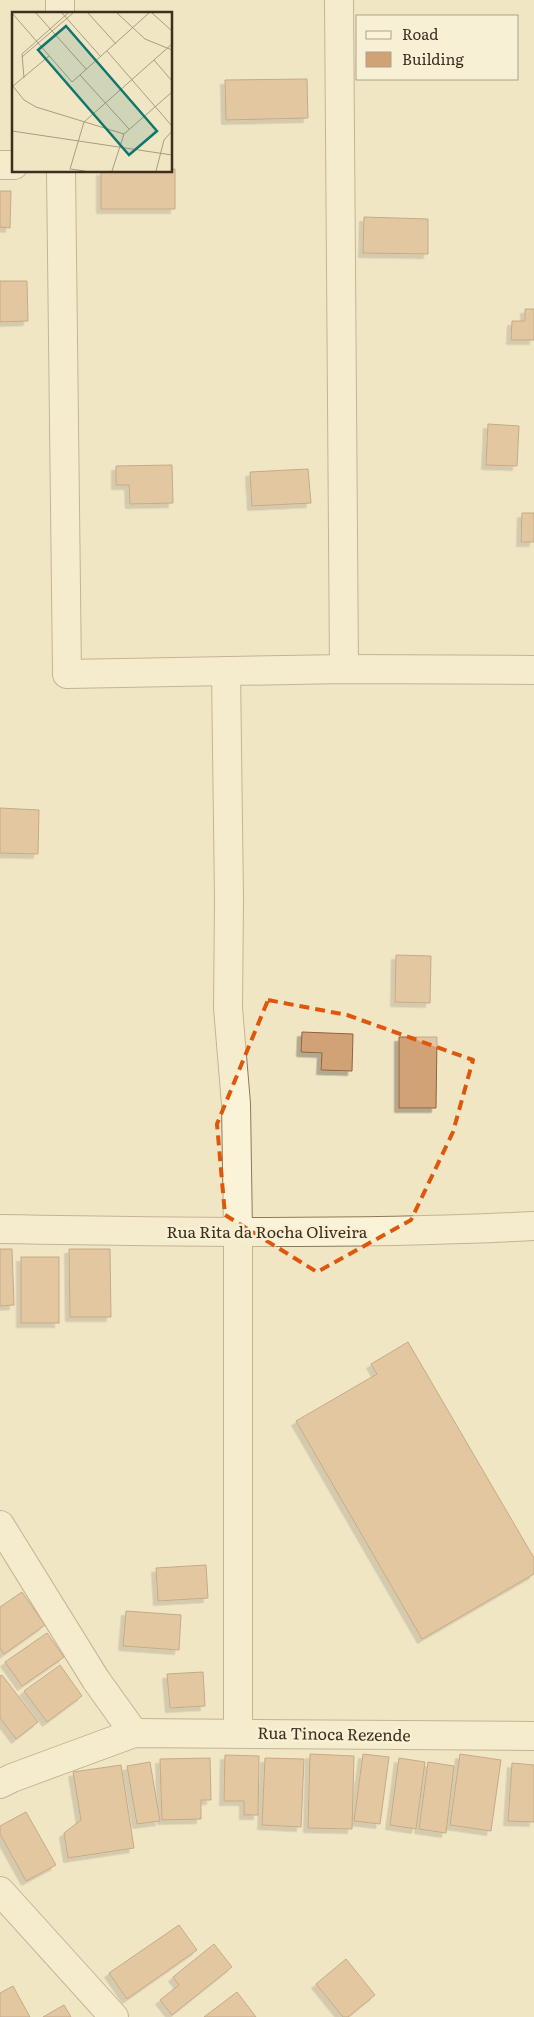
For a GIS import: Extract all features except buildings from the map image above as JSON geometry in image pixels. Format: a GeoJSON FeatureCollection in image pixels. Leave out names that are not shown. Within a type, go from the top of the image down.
{"type":"FeatureCollection","features":[{"type":"Feature","properties":{"kind":"street"},"geometry":{"type":"LineString","coordinates":[[339,0],[344,669]]}},
{"type":"Feature","properties":{"kind":"street"},"geometry":{"type":"LineString","coordinates":[[61,172],[67,674],[344,669],[534,670]]}},
{"type":"Feature","properties":{"kind":"street"},"geometry":{"type":"LineString","coordinates":[[226,671],[230,899],[228,1008],[236,1104],[238,1233],[238,1732]]}},
{"type":"Feature","properties":{"kind":"street","name":"Rua Rita da Rocha Oliveira"},"geometry":{"type":"LineString","coordinates":[[0,1229],[238,1233],[432,1231],[534,1226]]}},
{"type":"Feature","properties":{"kind":"street"},"geometry":{"type":"LineString","coordinates":[[0,1525],[96,1680],[134,1733]]}},
{"type":"Feature","properties":{"kind":"street","name":"Rua Tinoca Rezende"},"geometry":{"type":"LineString","coordinates":[[0,1784],[134,1733],[238,1732],[534,1736]]}},
{"type":"Feature","properties":{"kind":"street"},"geometry":{"type":"LineString","coordinates":[[0,1890],[114,2017]]}},
{"type":"Feature","properties":{"kind":"highlighted area"},"geometry":{"type":"Polygon","coordinates":[[[268,1000],[347,1015],[473,1060],[453,1132],[411,1220],[317,1272],[225,1215],[217,1124],[268,1000]]]}}]}
